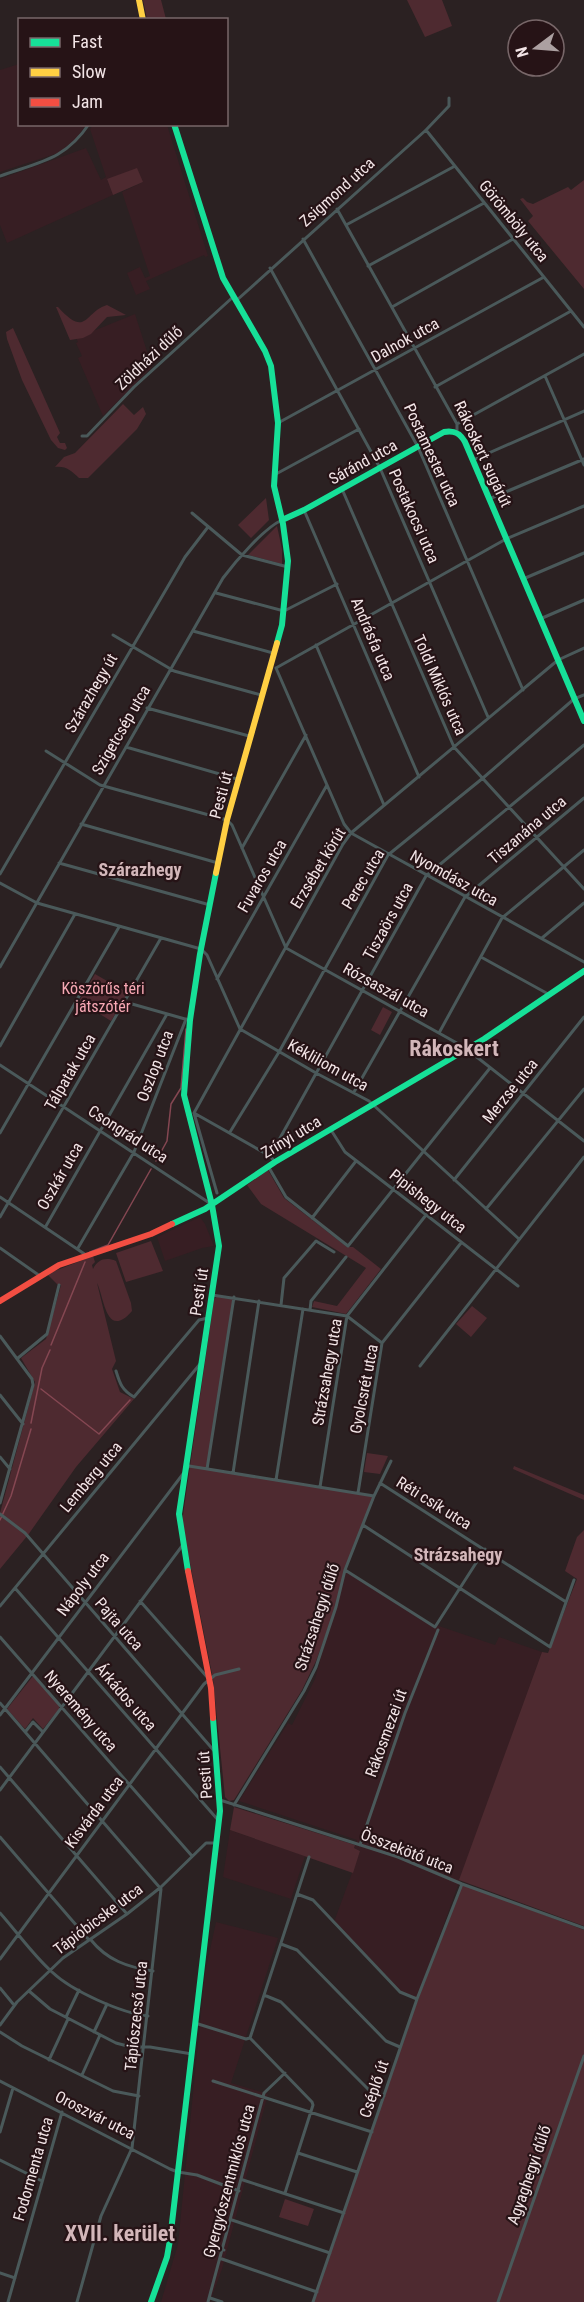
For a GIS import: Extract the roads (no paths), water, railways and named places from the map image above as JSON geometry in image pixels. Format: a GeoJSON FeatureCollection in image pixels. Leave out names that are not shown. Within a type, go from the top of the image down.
{"type":"FeatureCollection","features":[{"type":"Feature","properties":{"kind":"main road"},"geometry":{"type":"LineString","coordinates":[[139,0],[143,18]]}},
{"type":"Feature","properties":{"kind":"main road","name":"Pesti út"},"geometry":{"type":"LineString","coordinates":[[151,2302],[168,2252],[220,1800],[209,1680],[182,1545],[179,1514],[219,1246],[212,1205],[184,1088],[188,1020],[227,820],[273,667],[284,611],[288,567],[288,552],[275,492],[278,423],[270,360],[234,299],[220,268],[175,126]]}},
{"type":"Feature","properties":{"kind":"main road","name":"Sáránd utca"},"geometry":{"type":"LineString","coordinates":[[282,520],[444,432],[457,432]]}},
{"type":"Feature","properties":{"kind":"main road","name":"Rákoskert sugárút"},"geometry":{"type":"LineString","coordinates":[[457,432],[463,438],[473,460],[584,721]]}},
{"type":"Feature","properties":{"kind":"main road","name":"Zrínyi utca"},"geometry":{"type":"LineString","coordinates":[[0,1301],[40,1276],[86,1255],[159,1231],[212,1205],[268,1166],[272,1159],[330,1129],[467,1049],[584,971]]}},
{"type":"Feature","properties":{"kind":"street","name":"Zsigmond utca"},"geometry":{"type":"LineString","coordinates":[[234,299],[426,130],[448,106],[450,98]]}},
{"type":"Feature","properties":{"kind":"street"},"geometry":{"type":"LineString","coordinates":[[0,176],[60,154],[74,145],[88,126]]}},
{"type":"Feature","properties":{"kind":"street","name":"Görömböly utca"},"geometry":{"type":"LineString","coordinates":[[426,130],[584,327]]}},
{"type":"Feature","properties":{"kind":"street"},"geometry":{"type":"LineString","coordinates":[[346,225],[454,166]]}},
{"type":"Feature","properties":{"kind":"street"},"geometry":{"type":"LineString","coordinates":[[368,266],[484,203]]}},
{"type":"Feature","properties":{"kind":"street","name":"Rákoskert sugárút"},"geometry":{"type":"LineString","coordinates":[[337,209],[457,424],[457,432]]}},
{"type":"Feature","properties":{"kind":"street","name":"Postamester utca"},"geometry":{"type":"LineString","coordinates":[[303,239],[418,447],[523,690]]}},
{"type":"Feature","properties":{"kind":"street"},"geometry":{"type":"LineString","coordinates":[[392,307],[514,239]]}},
{"type":"Feature","properties":{"kind":"street","name":"Postakocsi utca"},"geometry":{"type":"LineString","coordinates":[[270,268],[380,468],[488,717]]}},
{"type":"Feature","properties":{"kind":"street","name":"Dalnok utca"},"geometry":{"type":"LineString","coordinates":[[278,423],[544,277]]}},
{"type":"Feature","properties":{"kind":"street","name":"Zöldházi dűlő"},"geometry":{"type":"LineString","coordinates":[[82,436],[87,436],[134,387],[234,299]]}},
{"type":"Feature","properties":{"kind":"street"},"geometry":{"type":"LineString","coordinates":[[435,387],[571,311]]}},
{"type":"Feature","properties":{"kind":"street"},"geometry":{"type":"LineString","coordinates":[[457,424],[584,354]]}},
{"type":"Feature","properties":{"kind":"street"},"geometry":{"type":"LineString","coordinates":[[545,376],[584,465]]}},
{"type":"Feature","properties":{"kind":"street"},"geometry":{"type":"LineString","coordinates":[[473,460],[584,411]]}},
{"type":"Feature","properties":{"kind":"street"},"geometry":{"type":"LineString","coordinates":[[274,475],[359,429]]}},
{"type":"Feature","properties":{"kind":"street"},"geometry":{"type":"LineString","coordinates":[[489,500],[583,459]]}},
{"type":"Feature","properties":{"kind":"street","name":"Toldi Miklós utca"},"geometry":{"type":"LineString","coordinates":[[342,489],[454,747],[584,889]]}},
{"type":"Feature","properties":{"kind":"street"},"geometry":{"type":"LineString","coordinates":[[351,833],[344,824],[306,735],[273,667],[506,539],[584,506]]}},
{"type":"Feature","properties":{"kind":"street","name":"Andrásfa utca"},"geometry":{"type":"LineString","coordinates":[[304,510],[419,777]]}},
{"type":"Feature","properties":{"kind":"street"},"geometry":{"type":"LineString","coordinates":[[192,513],[242,555],[288,567]]}},
{"type":"Feature","properties":{"kind":"street","name":"Szigetcsép utca"},"geometry":{"type":"LineString","coordinates":[[0,967],[215,592],[242,555],[273,524],[282,520]]}},
{"type":"Feature","properties":{"kind":"street","name":"Szárazhegy út"},"geometry":{"type":"LineString","coordinates":[[0,874],[185,557],[208,527]]}},
{"type":"Feature","properties":{"kind":"street"},"geometry":{"type":"LineString","coordinates":[[523,579],[584,553]]}},
{"type":"Feature","properties":{"kind":"street"},"geometry":{"type":"LineString","coordinates":[[215,592],[284,611],[337,584]]}},
{"type":"Feature","properties":{"kind":"street"},"geometry":{"type":"LineString","coordinates":[[540,619],[584,600]]}},
{"type":"Feature","properties":{"kind":"street"},"geometry":{"type":"LineString","coordinates":[[193,631],[274,654]]}},
{"type":"Feature","properties":{"kind":"street"},"geometry":{"type":"LineString","coordinates":[[113,635],[171,669],[263,696]]}},
{"type":"Feature","properties":{"kind":"street"},"geometry":{"type":"LineString","coordinates":[[316,645],[384,805]]}},
{"type":"Feature","properties":{"kind":"street","name":"Erzsébet körút"},"geometry":{"type":"LineString","coordinates":[[191,1114],[351,833],[558,660],[584,648]]}},
{"type":"Feature","properties":{"kind":"street","name":"Perec utca"},"geometry":{"type":"LineString","coordinates":[[230,1132],[279,1052],[388,855],[483,778],[574,699],[584,695]]}},
{"type":"Feature","properties":{"kind":"street"},"geometry":{"type":"LineString","coordinates":[[147,708],[251,737]]}},
{"type":"Feature","properties":{"kind":"street"},"geometry":{"type":"LineString","coordinates":[[242,848],[306,735]]}},
{"type":"Feature","properties":{"kind":"street","name":"Tiszaörs utca"},"geometry":{"type":"LineString","coordinates":[[272,1159],[316,1074],[426,876],[584,745]]}},
{"type":"Feature","properties":{"kind":"street"},"geometry":{"type":"LineString","coordinates":[[126,747],[239,779]]}},
{"type":"Feature","properties":{"kind":"street"},"geometry":{"type":"LineString","coordinates":[[46,751],[103,786],[227,820],[232,825],[286,948]]}},
{"type":"Feature","properties":{"kind":"street","name":"Fuvaros utca"},"geometry":{"type":"LineString","coordinates":[[217,980],[327,785]]}},
{"type":"Feature","properties":{"kind":"street","name":"Tiszanána utca"},"geometry":{"type":"LineString","coordinates":[[354,1092],[465,897],[584,798]]}},
{"type":"Feature","properties":{"kind":"street"},"geometry":{"type":"LineString","coordinates":[[81,824],[218,862]]}},
{"type":"Feature","properties":{"kind":"street","name":"Nyomdász utca"},"geometry":{"type":"LineString","coordinates":[[351,833],[584,962]]}},
{"type":"Feature","properties":{"kind":"street"},"geometry":{"type":"LineString","coordinates":[[439,1033],[502,918],[584,850]]}},
{"type":"Feature","properties":{"kind":"street"},"geometry":{"type":"LineString","coordinates":[[58,863],[210,905]]}},
{"type":"Feature","properties":{"kind":"street"},"geometry":{"type":"LineString","coordinates":[[0,883],[37,903],[201,949],[207,955],[240,1029]]}},
{"type":"Feature","properties":{"kind":"street"},"geometry":{"type":"LineString","coordinates":[[541,939],[584,903]]}},
{"type":"Feature","properties":{"kind":"street"},"geometry":{"type":"LineString","coordinates":[[0,1046],[75,914]]}},
{"type":"Feature","properties":{"kind":"street"},"geometry":{"type":"LineString","coordinates":[[0,1133],[119,927]]}},
{"type":"Feature","properties":{"kind":"street","name":"Tálpatak utca"},"geometry":{"type":"LineString","coordinates":[[0,1217],[161,938]]}},
{"type":"Feature","properties":{"kind":"street","name":"Rózsaszál utca"},"geometry":{"type":"LineString","coordinates":[[286,948],[467,1049],[584,1141]]}},
{"type":"Feature","properties":{"kind":"street"},"geometry":{"type":"LineString","coordinates":[[481,957],[550,994]]}},
{"type":"Feature","properties":{"kind":"street"},"geometry":{"type":"LineString","coordinates":[[125,1001],[188,1020]]}},
{"type":"Feature","properties":{"kind":"street","name":"Oszkár utca"},"geometry":{"type":"LineString","coordinates":[[46,1226],[167,1014]]}},
{"type":"Feature","properties":{"kind":"street","name":"Merzse utca"},"geometry":{"type":"LineString","coordinates":[[454,1180],[525,1094],[584,1017]]}},
{"type":"Feature","properties":{"kind":"street","name":"Oszlop utca"},"geometry":{"type":"LineString","coordinates":[[78,1248],[134,1152],[188,1020]]}},
{"type":"Feature","properties":{"kind":"street","name":"Kékliliom utca"},"geometry":{"type":"LineString","coordinates":[[240,1029],[372,1104],[519,1239]]}},
{"type":"Feature","properties":{"kind":"street","name":"Csongrád utca"},"geometry":{"type":"LineString","coordinates":[[0,1065],[212,1205]]}},
{"type":"Feature","properties":{"kind":"street"},"geometry":{"type":"LineString","coordinates":[[268,1166],[286,1197],[348,1246],[491,1067]]}},
{"type":"Feature","properties":{"kind":"street"},"geometry":{"type":"LineString","coordinates":[[486,1209],[584,1089]]}},
{"type":"Feature","properties":{"kind":"street"},"geometry":{"type":"LineString","coordinates":[[191,1114],[230,1132],[272,1159]]}},
{"type":"Feature","properties":{"kind":"street","name":"Pesti út"},"geometry":{"type":"LineString","coordinates":[[191,1114],[217,1193]]}},
{"type":"Feature","properties":{"kind":"street","name":"Pipishegy utca"},"geometry":{"type":"LineString","coordinates":[[330,1129],[342,1149],[356,1161],[518,1286]]}},
{"type":"Feature","properties":{"kind":"street"},"geometry":{"type":"LineString","coordinates":[[420,1366],[584,1157]]}},
{"type":"Feature","properties":{"kind":"street"},"geometry":{"type":"LineString","coordinates":[[312,1218],[356,1161]]}},
{"type":"Feature","properties":{"kind":"street"},"geometry":{"type":"LineString","coordinates":[[0,1197],[86,1255]]}},
{"type":"Feature","properties":{"kind":"street","name":"Strázsahegy utca"},"geometry":{"type":"LineString","coordinates":[[320,1487],[347,1316],[426,1215]]}},
{"type":"Feature","properties":{"kind":"street"},"geometry":{"type":"LineString","coordinates":[[281,1305],[284,1278],[316,1240],[334,1252]]}},
{"type":"Feature","properties":{"kind":"street","name":"Gyolcsrét utca"},"geometry":{"type":"LineString","coordinates":[[358,1493],[382,1343],[461,1243]]}},
{"type":"Feature","properties":{"kind":"street"},"geometry":{"type":"LineString","coordinates":[[0,1248],[40,1276]]}},
{"type":"Feature","properties":{"kind":"street"},"geometry":{"type":"LineString","coordinates":[[310,1310],[311,1301],[346,1257]]}},
{"type":"Feature","properties":{"kind":"street"},"geometry":{"type":"LineString","coordinates":[[18,1358],[47,1334],[59,1285]]}},
{"type":"Feature","properties":{"kind":"street"},"geometry":{"type":"LineString","coordinates":[[212,1295],[347,1316],[382,1343]]}},
{"type":"Feature","properties":{"kind":"street"},"geometry":{"type":"LineString","coordinates":[[207,1469],[234,1298]]}},
{"type":"Feature","properties":{"kind":"street"},"geometry":{"type":"LineString","coordinates":[[233,1473],[259,1301]]}},
{"type":"Feature","properties":{"kind":"street"},"geometry":{"type":"LineString","coordinates":[[276,1480],[303,1309]]}},
{"type":"Feature","properties":{"kind":"street"},"geometry":{"type":"LineString","coordinates":[[116,1371],[125,1392],[134,1397],[200,1320],[208,1318]]}},
{"type":"Feature","properties":{"kind":"street"},"geometry":{"type":"LineString","coordinates":[[0,1336],[33,1379],[23,1424],[0,1503]]}},
{"type":"Feature","properties":{"kind":"street","name":"Lemberg utca"},"geometry":{"type":"LineString","coordinates":[[0,1606],[200,1364]]}},
{"type":"Feature","properties":{"kind":"street"},"geometry":{"type":"LineString","coordinates":[[0,1395],[23,1424]]}},
{"type":"Feature","properties":{"kind":"street"},"geometry":{"type":"LineString","coordinates":[[0,1457],[10,1469]]}},
{"type":"Feature","properties":{"kind":"street","name":"Strázsahegyi dűlő"},"geometry":{"type":"LineString","coordinates":[[234,1805],[304,1691],[316,1667],[336,1607],[345,1570],[374,1496],[391,1461]]}},
{"type":"Feature","properties":{"kind":"street"},"geometry":{"type":"LineString","coordinates":[[185,1468],[189,1466],[374,1496]]}},
{"type":"Feature","properties":{"kind":"street","name":"Nápoly utca"},"geometry":{"type":"LineString","coordinates":[[0,1715],[185,1468]]}},
{"type":"Feature","properties":{"kind":"street","name":"Réti csík utca"},"geometry":{"type":"LineString","coordinates":[[380,1483],[566,1602]]}},
{"type":"Feature","properties":{"kind":"street","name":"Pajta utca"},"geometry":{"type":"LineString","coordinates":[[0,1514],[25,1533],[217,1754]]}},
{"type":"Feature","properties":{"kind":"street"},"geometry":{"type":"LineString","coordinates":[[363,1525],[550,1647],[574,1580]]}},
{"type":"Feature","properties":{"kind":"street"},"geometry":{"type":"LineString","coordinates":[[0,1790],[182,1545]]}},
{"type":"Feature","properties":{"kind":"street","name":"Rákosmezei út"},"geometry":{"type":"LineString","coordinates":[[360,1845],[436,1629],[485,1549]]}},
{"type":"Feature","properties":{"kind":"street"},"geometry":{"type":"LineString","coordinates":[[345,1570],[436,1629]]}},
{"type":"Feature","properties":{"kind":"street","name":"Árkádos utca"},"geometry":{"type":"LineString","coordinates":[[14,1588],[219,1821]]}},
{"type":"Feature","properties":{"kind":"street"},"geometry":{"type":"LineString","coordinates":[[140,1601],[209,1680],[216,1675],[239,1670]]}},
{"type":"Feature","properties":{"kind":"street","name":"Nyeremény utca"},"geometry":{"type":"LineString","coordinates":[[0,1636],[192,1856]]}},
{"type":"Feature","properties":{"kind":"street","name":"Kisvárda utca"},"geometry":{"type":"LineString","coordinates":[[0,1959],[209,1680]]}},
{"type":"Feature","properties":{"kind":"street"},"geometry":{"type":"LineString","coordinates":[[0,1703],[161,1887]]}},
{"type":"Feature","properties":{"kind":"street"},"geometry":{"type":"LineString","coordinates":[[27,1733],[33,1722],[44,1731]]}},
{"type":"Feature","properties":{"kind":"street"},"geometry":{"type":"LineString","coordinates":[[0,1767],[127,1914]]}},
{"type":"Feature","properties":{"kind":"street","name":"Összekötő utca"},"geometry":{"type":"LineString","coordinates":[[220,1800],[411,1862],[462,1884],[584,1928]]}},
{"type":"Feature","properties":{"kind":"street"},"geometry":{"type":"LineString","coordinates":[[0,1838],[105,1955],[126,1965],[153,1971]]}},
{"type":"Feature","properties":{"kind":"street","name":"Tápióbicske utca"},"geometry":{"type":"LineString","coordinates":[[0,2025],[15,2005],[68,1954],[127,1914],[161,1887],[206,1843],[216,1843]]}},
{"type":"Feature","properties":{"kind":"street"},"geometry":{"type":"LineString","coordinates":[[250,2038],[309,1857]]}},
{"type":"Feature","properties":{"kind":"street","name":"Cséplő út"},"geometry":{"type":"LineString","coordinates":[[313,2302],[417,1999],[462,1884]]}},
{"type":"Feature","properties":{"kind":"street","name":"Tápiószecső utca"},"geometry":{"type":"LineString","coordinates":[[77,2302],[100,2216],[132,2148],[161,1887]]}},
{"type":"Feature","properties":{"kind":"street"},"geometry":{"type":"LineString","coordinates":[[297,1894],[313,1900],[400,1992],[417,1999]]}},
{"type":"Feature","properties":{"kind":"street"},"geometry":{"type":"LineString","coordinates":[[0,1913],[50,1971],[60,1979],[107,2004],[130,2013],[148,2016]]}},
{"type":"Feature","properties":{"kind":"street"},"geometry":{"type":"LineString","coordinates":[[280,1944],[297,1950],[386,2041],[400,2047]]}},
{"type":"Feature","properties":{"kind":"street"},"geometry":{"type":"LineString","coordinates":[[0,1988],[15,2005]]}},
{"type":"Feature","properties":{"kind":"street"},"geometry":{"type":"LineString","coordinates":[[49,2060],[79,1990]]}},
{"type":"Feature","properties":{"kind":"street"},"geometry":{"type":"LineString","coordinates":[[29,1991],[43,2004],[67,2018],[100,2036],[123,2045],[192,2054]]}},
{"type":"Feature","properties":{"kind":"street"},"geometry":{"type":"LineString","coordinates":[[264,1995],[281,2002],[370,2091],[384,2096]]}},
{"type":"Feature","properties":{"kind":"street"},"geometry":{"type":"LineString","coordinates":[[94,2032],[107,2004]]}},
{"type":"Feature","properties":{"kind":"street"},"geometry":{"type":"LineString","coordinates":[[195,2023],[246,2039],[250,2038],[312,2102],[285,2193]]}},
{"type":"Feature","properties":{"kind":"street"},"geometry":{"type":"LineString","coordinates":[[0,2032],[49,2060],[113,2091],[139,2096]]}},
{"type":"Feature","properties":{"kind":"street"},"geometry":{"type":"LineString","coordinates":[[81,2075],[100,2036]]}},
{"type":"Feature","properties":{"kind":"street","name":"Agyaghegyi dűlő"},"geometry":{"type":"LineString","coordinates":[[498,2302],[584,2056]]}},
{"type":"Feature","properties":{"kind":"street","name":"Gyergyószentmiklós utca"},"geometry":{"type":"LineString","coordinates":[[209,2300],[263,2097],[285,2073]]}},
{"type":"Feature","properties":{"kind":"street","name":"Oroszvár utca"},"geometry":{"type":"LineString","coordinates":[[0,2081],[178,2172],[197,2175],[239,2191]]}},
{"type":"Feature","properties":{"kind":"street"},"geometry":{"type":"LineString","coordinates":[[213,2082],[372,2132]]}},
{"type":"Feature","properties":{"kind":"street"},"geometry":{"type":"LineString","coordinates":[[0,2132],[13,2087]]}},
{"type":"Feature","properties":{"kind":"street","name":"Fodormenta utca"},"geometry":{"type":"LineString","coordinates":[[8,2302],[62,2112]]}},
{"type":"Feature","properties":{"kind":"street"},"geometry":{"type":"LineString","coordinates":[[298,2153],[357,2172]]}},
{"type":"Feature","properties":{"kind":"street"},"geometry":{"type":"LineString","coordinates":[[0,2161],[42,2181]]}},
{"type":"Feature","properties":{"kind":"street"},"geometry":{"type":"LineString","coordinates":[[242,2180],[344,2213]]}},
{"type":"Feature","properties":{"kind":"street"},"geometry":{"type":"LineString","coordinates":[[231,2220],[330,2253]]}},
{"type":"Feature","properties":{"kind":"street"},"geometry":{"type":"LineString","coordinates":[[207,2254],[213,2250],[224,2250]]}},
{"type":"Feature","properties":{"kind":"street"},"geometry":{"type":"LineString","coordinates":[[221,2259],[317,2292]]}},
{"type":"Feature","properties":{"kind":"street"},"geometry":{"type":"LineString","coordinates":[[0,2273],[15,2278]]}},
{"type":"Feature","properties":{"kind":"street"},"geometry":{"type":"LineString","coordinates":[[209,2300],[222,2302]]}},
{"type":"Feature","properties":{"kind":"waterway"},"geometry":{"type":"LineString","coordinates":[[156,1161],[167,1141],[171,1104],[181,1088],[186,1029]]}},
{"type":"Feature","properties":{"kind":"waterway"},"geometry":{"type":"LineString","coordinates":[[90,1252],[108,1245],[151,1169]]}},
{"type":"Feature","properties":{"kind":"waterway"},"geometry":{"type":"LineString","coordinates":[[51,1345],[85,1262]]}},
{"type":"Feature","properties":{"kind":"waterway"},"geometry":{"type":"LineString","coordinates":[[31,1423],[42,1368],[50,1350]]}},
{"type":"Feature","properties":{"kind":"waterway"},"geometry":{"type":"LineString","coordinates":[[41,1389],[99,1434],[130,1400]]}},
{"type":"Feature","properties":{"kind":"waterway"},"geometry":{"type":"LineString","coordinates":[[0,1520],[11,1496],[31,1429]]}},
{"type":"Feature","properties":{"kind":"district","name":"Szárazhegy"},"geometry":{"type":"Point","coordinates":[140,869]}},
{"type":"Feature","properties":{"kind":"district","name":"Rákoskert"},"geometry":{"type":"Point","coordinates":[454,1048]}},
{"type":"Feature","properties":{"kind":"district","name":"Strázsahegy"},"geometry":{"type":"Point","coordinates":[458,1554]}},
{"type":"Feature","properties":{"kind":"district","name":"XVII. kerület"},"geometry":{"type":"Point","coordinates":[120,2233]}},
{"type":"Feature","properties":{"kind":"park label","name":"Köszörűs téri játszótér"},"geometry":{"type":"Point","coordinates":[103,997]}}]}
